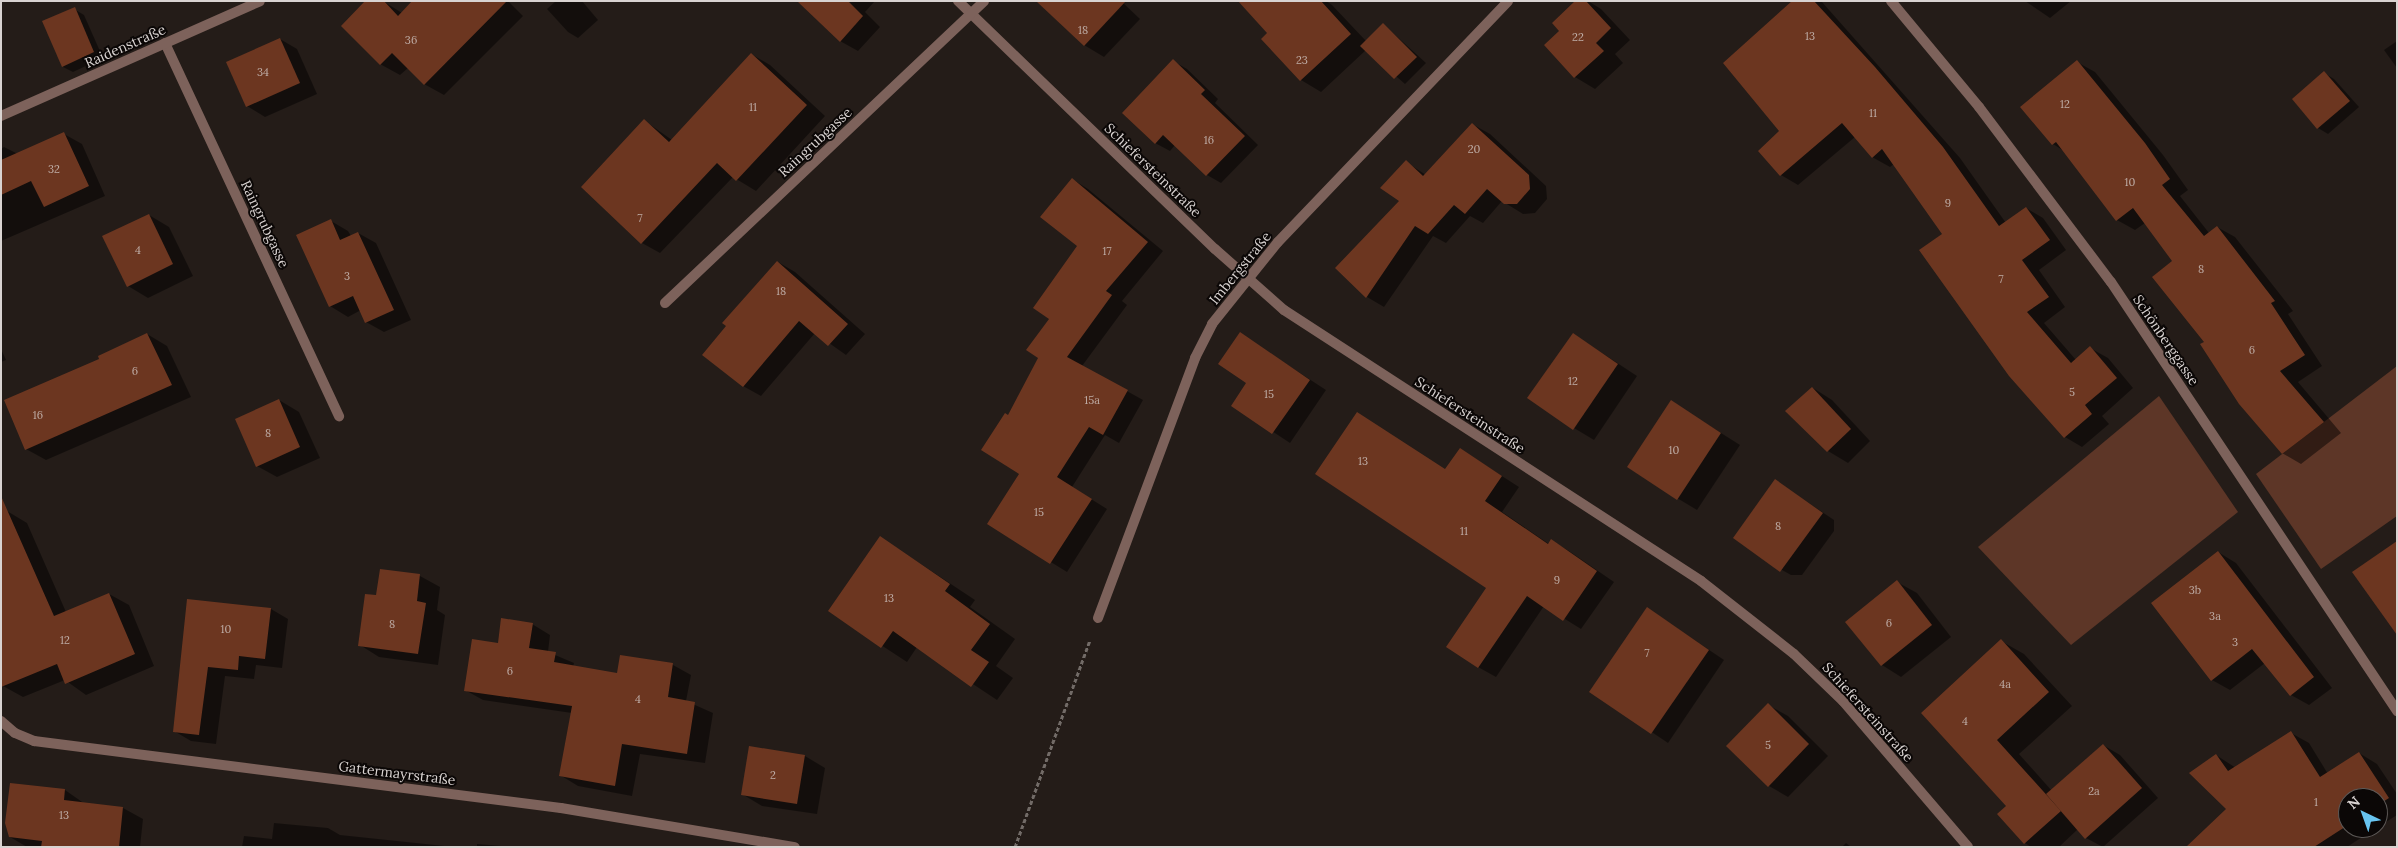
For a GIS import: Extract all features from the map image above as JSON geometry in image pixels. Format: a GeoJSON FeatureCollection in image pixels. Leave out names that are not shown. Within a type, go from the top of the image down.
{"type":"FeatureCollection","features":[{"type":"Feature","properties":{"kind":"street","name":"Raidenstraße"},"geometry":{"type":"LineString","coordinates":[[1,116],[260,1]]}},
{"type":"Feature","properties":{"kind":"street","name":"Schiefersteinstraße"},"geometry":{"type":"LineString","coordinates":[[958,1],[1248,278],[1284,310],[1694,576],[1748,616],[1794,654],[1843,701],[1968,847]]}},
{"type":"Feature","properties":{"kind":"street","name":"Raingrubgasse"},"geometry":{"type":"LineString","coordinates":[[665,303],[984,1]]}},
{"type":"Feature","properties":{"kind":"street","name":"Imbergstraße"},"geometry":{"type":"LineString","coordinates":[[1098,618],[1195,358],[1212,324],[1278,242],[1508,1]]}},
{"type":"Feature","properties":{"kind":"street","name":"Schönberggasse"},"geometry":{"type":"LineString","coordinates":[[1891,1],[1979,107],[2106,274],[2397,711]]}},
{"type":"Feature","properties":{"kind":"street","name":"Raingrubgasse"},"geometry":{"type":"LineString","coordinates":[[165,43],[339,416]]}},
{"type":"Feature","properties":{"kind":"street","name":"Gattermayrstraße"},"geometry":{"type":"LineString","coordinates":[[1,721],[15,733],[34,741],[561,808],[794,847]]}},
{"type":"Feature","properties":{"kind":"path"},"geometry":{"type":"LineString","coordinates":[[1015,847],[1098,618]]}},
{"type":"Feature","properties":{"kind":"shaded area"},"geometry":{"type":"Polygon","coordinates":[[[2397,366],[2397,516],[2321,569],[2256,474],[2397,366]]]}},
{"type":"Feature","properties":{"kind":"shaded area"},"geometry":{"type":"Polygon","coordinates":[[[2159,396],[2238,512],[2071,645],[1978,547],[2159,396]]]}},
{"type":"Feature","properties":{"kind":"building"},"geometry":{"type":"Polygon","coordinates":[[[365,1],[384,1],[398,16],[412,1],[507,1],[424,85],[392,53],[380,65],[341,26],[365,1]]]}},
{"type":"Feature","properties":{"kind":"building"},"geometry":{"type":"Polygon","coordinates":[[[797,1],[848,1],[863,16],[840,42],[797,1]]]}},
{"type":"Feature","properties":{"kind":"building"},"geometry":{"type":"Polygon","coordinates":[[[1036,1],[1126,1],[1084,46],[1036,1]]]}},
{"type":"Feature","properties":{"kind":"building"},"geometry":{"type":"Polygon","coordinates":[[[1238,1],[1321,1],[1351,34],[1300,81],[1261,39],[1267,33],[1238,1]]]}},
{"type":"Feature","properties":{"kind":"building"},"geometry":{"type":"Polygon","coordinates":[[[1575,1],[1586,1],[1611,28],[1596,43],[1604,51],[1574,78],[1544,45],[1559,31],[1552,23],[1575,1]]]}},
{"type":"Feature","properties":{"kind":"building"},"geometry":{"type":"Polygon","coordinates":[[[1792,1],[1814,1],[1875,67],[1943,147],[1999,226],[2026,207],[2050,240],[2022,260],[2049,297],[2027,312],[2071,363],[2090,346],[2117,378],[2085,405],[2092,414],[2064,438],[2009,376],[1919,250],[1942,234],[1882,149],[1872,158],[1842,123],[1780,176],[1758,151],[1779,131],[1723,63],[1792,1]]]}},
{"type":"Feature","properties":{"kind":"building"},"geometry":{"type":"Polygon","coordinates":[[[75,7],[94,52],[62,67],[42,21],[75,7]]]}},
{"type":"Feature","properties":{"kind":"building"},"geometry":{"type":"Polygon","coordinates":[[[1383,23],[1417,57],[1394,79],[1360,46],[1383,23]]]}},
{"type":"Feature","properties":{"kind":"building"},"geometry":{"type":"Polygon","coordinates":[[[280,38],[300,83],[246,107],[226,62],[280,38]]]}},
{"type":"Feature","properties":{"kind":"building"},"geometry":{"type":"Polygon","coordinates":[[[751,53],[807,105],[736,181],[717,163],[641,244],[581,187],[644,119],[669,142],[751,53]]]}},
{"type":"Feature","properties":{"kind":"building"},"geometry":{"type":"Polygon","coordinates":[[[1173,59],[1205,90],[1201,94],[1245,136],[1206,176],[1163,135],[1155,144],[1122,113],[1173,59]]]}},
{"type":"Feature","properties":{"kind":"building"},"geometry":{"type":"Polygon","coordinates":[[[2077,60],[2145,143],[2170,179],[2162,185],[2204,236],[2217,226],[2275,301],[2271,303],[2305,355],[2280,371],[2324,422],[2282,454],[2239,404],[2200,344],[2204,342],[2152,277],[2172,261],[2133,208],[2116,221],[2056,142],[2052,145],[2020,107],[2077,60]]]}},
{"type":"Feature","properties":{"kind":"building"},"geometry":{"type":"Polygon","coordinates":[[[2324,71],[2350,101],[2317,129],[2292,99],[2324,71]]]}},
{"type":"Feature","properties":{"kind":"building"},"geometry":{"type":"Polygon","coordinates":[[[1472,123],[1529,175],[1530,189],[1517,204],[1504,204],[1487,189],[1465,214],[1454,205],[1428,234],[1415,226],[1366,298],[1335,268],[1399,201],[1380,188],[1406,160],[1423,176],[1472,123]]]}},
{"type":"Feature","properties":{"kind":"building"},"geometry":{"type":"Polygon","coordinates":[[[64,132],[89,186],[44,207],[31,181],[1,195],[1,160],[64,132]]]}},
{"type":"Feature","properties":{"kind":"building"},"geometry":{"type":"Polygon","coordinates":[[[1072,178],[1148,242],[1106,291],[1112,295],[1067,357],[1128,390],[1103,435],[1089,427],[1057,477],[1092,499],[1050,564],[987,524],[1019,474],[981,450],[1005,413],[1008,415],[1038,358],[1026,350],[1049,319],[1033,308],[1077,246],[1040,217],[1072,178]]]}},
{"type":"Feature","properties":{"kind":"building"},"geometry":{"type":"Polygon","coordinates":[[[149,214],[173,264],[127,287],[102,236],[149,214]]]}},
{"type":"Feature","properties":{"kind":"building"},"geometry":{"type":"Polygon","coordinates":[[[331,219],[340,240],[358,232],[394,310],[365,323],[353,296],[329,307],[296,235],[331,219]]]}},
{"type":"Feature","properties":{"kind":"building"},"geometry":{"type":"Polygon","coordinates":[[[777,261],[848,324],[828,346],[799,321],[743,387],[702,355],[726,326],[722,323],[777,261]]]}},
{"type":"Feature","properties":{"kind":"building"},"geometry":{"type":"Polygon","coordinates":[[[1240,332],[1310,380],[1272,434],[1231,406],[1246,383],[1218,364],[1240,332]]]}},
{"type":"Feature","properties":{"kind":"building"},"geometry":{"type":"Polygon","coordinates":[[[147,333],[172,385],[25,450],[4,400],[99,359],[98,356],[147,333]]]}},
{"type":"Feature","properties":{"kind":"building"},"geometry":{"type":"Polygon","coordinates":[[[1573,333],[1618,364],[1573,430],[1527,398],[1573,333]]]}},
{"type":"Feature","properties":{"kind":"building"},"geometry":{"type":"Polygon","coordinates":[[[1812,387],[1851,429],[1827,452],[1785,411],[1812,387]]]}},
{"type":"Feature","properties":{"kind":"building"},"geometry":{"type":"Polygon","coordinates":[[[279,399],[300,447],[256,467],[235,419],[279,399]]]}},
{"type":"Feature","properties":{"kind":"building"},"geometry":{"type":"Polygon","coordinates":[[[1671,400],[1721,433],[1677,500],[1627,467],[1671,400]]]}},
{"type":"Feature","properties":{"kind":"building"},"geometry":{"type":"Polygon","coordinates":[[[1357,412],[1445,469],[1460,448],[1502,476],[1485,501],[1548,544],[1551,539],[1597,571],[1563,621],[1527,596],[1478,668],[1446,647],[1486,588],[1315,474],[1357,412]]]}},
{"type":"Feature","properties":{"kind":"building"},"geometry":{"type":"Polygon","coordinates":[[[1775,479],[1823,513],[1780,572],[1733,538],[1775,479]]]}},
{"type":"Feature","properties":{"kind":"building"},"geometry":{"type":"Polygon","coordinates":[[[1,496],[54,616],[109,593],[135,654],[65,684],[57,664],[1,687],[1,496]]]}},
{"type":"Feature","properties":{"kind":"building"},"geometry":{"type":"Polygon","coordinates":[[[880,536],[950,584],[945,591],[990,624],[971,650],[989,662],[971,687],[893,631],[881,648],[828,611],[880,536]]]}},
{"type":"Feature","properties":{"kind":"building"},"geometry":{"type":"Polygon","coordinates":[[[2397,541],[2397,635],[2352,572],[2397,541]]]}},
{"type":"Feature","properties":{"kind":"building"},"geometry":{"type":"Polygon","coordinates":[[[2218,551],[2314,677],[2290,696],[2252,649],[2211,681],[2151,603],[2218,551]]]}},
{"type":"Feature","properties":{"kind":"building"},"geometry":{"type":"Polygon","coordinates":[[[380,569],[420,574],[417,601],[426,603],[418,654],[358,646],[365,594],[376,595],[380,569]]]}},
{"type":"Feature","properties":{"kind":"building"},"geometry":{"type":"Polygon","coordinates":[[[1897,580],[1932,625],[1881,666],[1845,622],[1897,580]]]}},
{"type":"Feature","properties":{"kind":"building"},"geometry":{"type":"Polygon","coordinates":[[[187,599],[271,608],[265,659],[239,656],[238,670],[208,667],[199,735],[173,732],[187,599]]]}},
{"type":"Feature","properties":{"kind":"building"},"geometry":{"type":"Polygon","coordinates":[[[1647,607],[1709,650],[1651,734],[1589,692],[1647,607]]]}},
{"type":"Feature","properties":{"kind":"building"},"geometry":{"type":"Polygon","coordinates":[[[501,618],[533,623],[529,648],[556,652],[554,662],[617,673],[620,655],[673,663],[668,697],[695,702],[687,754],[622,744],[615,786],[559,776],[572,706],[464,691],[472,639],[498,643],[501,618]]]}},
{"type":"Feature","properties":{"kind":"building"},"geometry":{"type":"Polygon","coordinates":[[[2001,639],[2049,692],[1997,740],[2061,811],[2024,844],[1997,814],[2006,806],[1921,713],[2001,639]]]}},
{"type":"Feature","properties":{"kind":"building"},"geometry":{"type":"Polygon","coordinates":[[[1768,703],[1809,744],[1768,787],[1726,746],[1768,703]]]}},
{"type":"Feature","properties":{"kind":"building"},"geometry":{"type":"Polygon","coordinates":[[[2291,731],[2320,777],[2359,752],[2382,788],[2338,788],[2338,831],[2314,847],[2186,847],[2226,809],[2189,773],[2216,754],[2228,771],[2291,731]]]}},
{"type":"Feature","properties":{"kind":"building"},"geometry":{"type":"Polygon","coordinates":[[[2103,744],[2142,788],[2085,839],[2046,794],[2103,744]]]}},
{"type":"Feature","properties":{"kind":"building"},"geometry":{"type":"Polygon","coordinates":[[[749,746],[805,755],[797,804],[741,795],[749,746]]]}},
{"type":"Feature","properties":{"kind":"building"},"geometry":{"type":"Polygon","coordinates":[[[10,783],[65,789],[64,800],[123,807],[119,847],[41,847],[42,841],[9,837],[5,823],[10,783]]]}}]}
